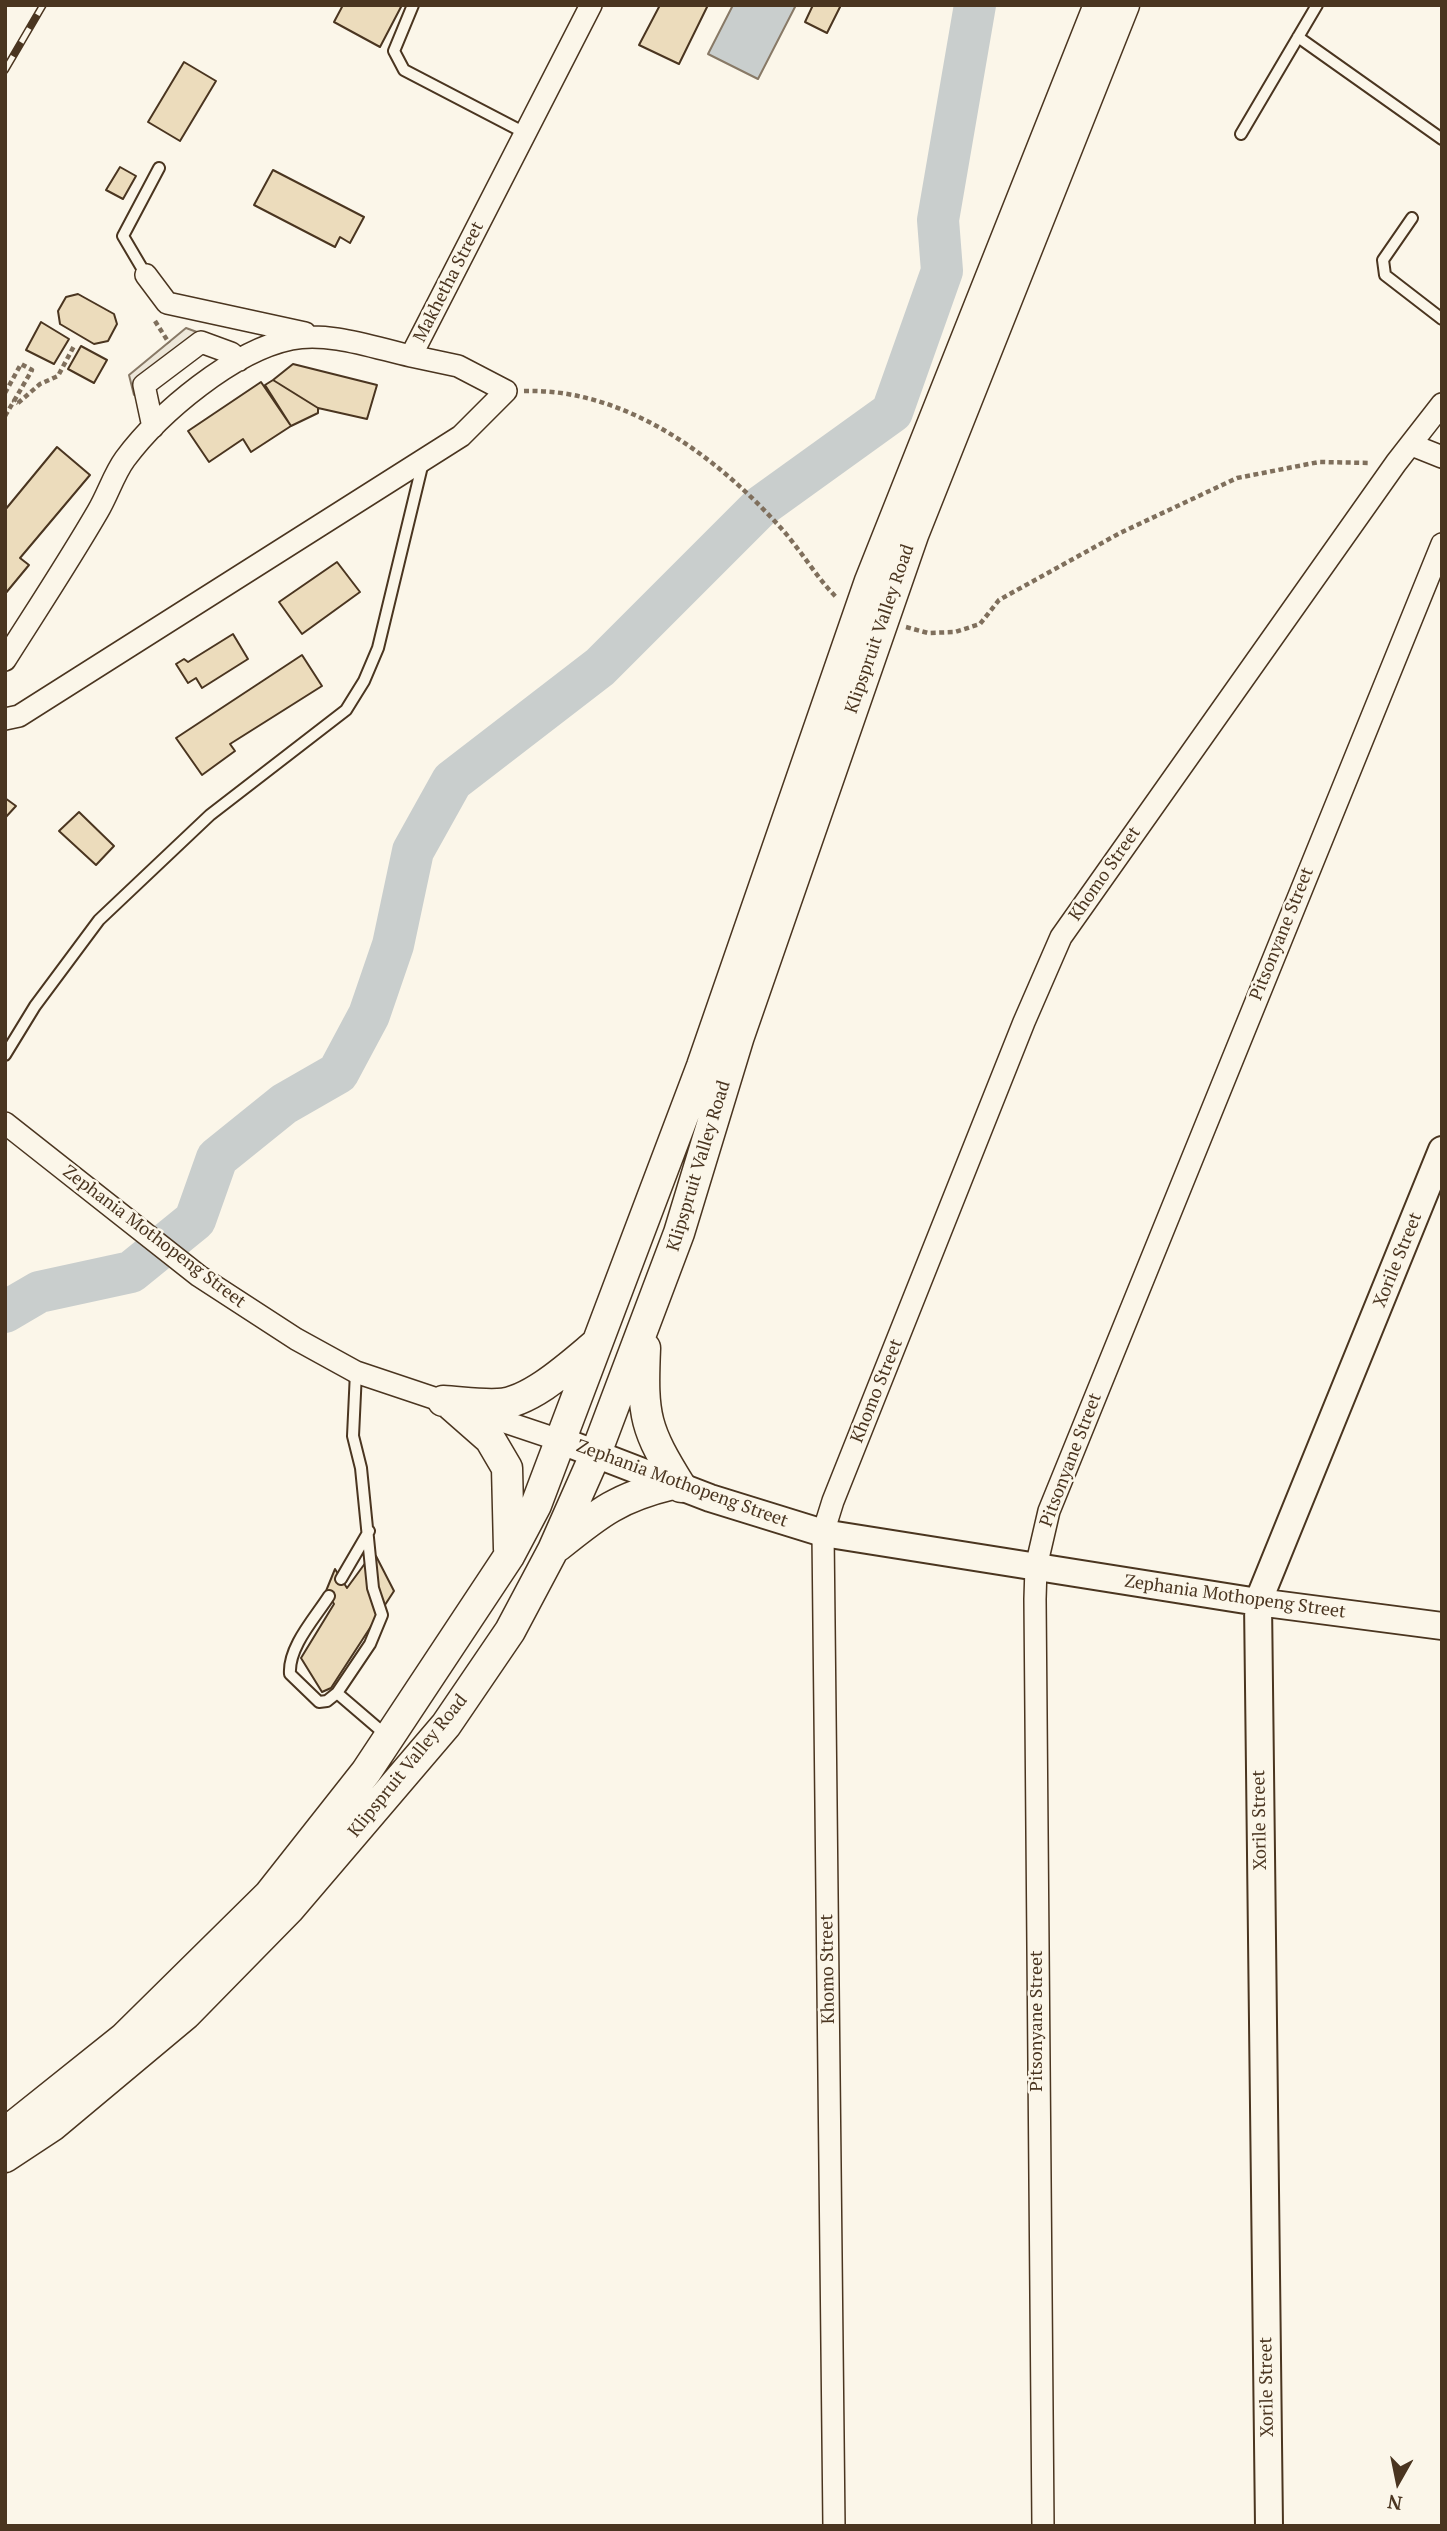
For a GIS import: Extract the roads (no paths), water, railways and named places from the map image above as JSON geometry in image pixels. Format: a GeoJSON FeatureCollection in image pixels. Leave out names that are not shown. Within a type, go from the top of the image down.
{"type":"FeatureCollection","features":[{"type":"Feature","properties":{"kind":"main road","name":"Klipspruit Valley Road"},"geometry":{"type":"LineString","coordinates":[[5,2133],[124,2038],[251,1914],[333,1817],[509,1556],[536,1505],[702,1066],[870,581],[1099,5]]}},
{"type":"Feature","properties":{"kind":"main road","name":"Klipspruit Valley Road"},"geometry":{"type":"LineString","coordinates":[[5,2157],[52,2126],[186,2014],[289,1909],[446,1725],[510,1631],[553,1550],[596,1453],[646,1327],[679,1233],[739,1036],[880,625],[1124,5]]}},
{"type":"Feature","properties":{"kind":"main road"},"geometry":{"type":"LineString","coordinates":[[553,1550],[606,1509],[624,1499],[677,1486],[653,1442],[647,1422],[643,1400],[646,1327]]}},
{"type":"Feature","properties":{"kind":"main road"},"geometry":{"type":"LineString","coordinates":[[446,1402],[500,1404],[518,1399],[556,1376],[596,1344]]}},
{"type":"Feature","properties":{"kind":"main road"},"geometry":{"type":"LineString","coordinates":[[446,1402],[490,1439],[507,1468],[510,1496],[509,1556]]}},
{"type":"Feature","properties":{"kind":"street","name":"Makhetha Street"},"geometry":{"type":"LineString","coordinates":[[5,660],[99,509],[124,460],[153,427],[184,399],[239,360],[261,348],[293,338],[330,339],[411,356],[591,5]]}},
{"type":"Feature","properties":{"kind":"street"},"geometry":{"type":"LineString","coordinates":[[146,275],[167,303],[330,339]]}},
{"type":"Feature","properties":{"kind":"street"},"geometry":{"type":"LineString","coordinates":[[153,427],[144,385],[201,342],[231,353],[239,360]]}},
{"type":"Feature","properties":{"kind":"street"},"geometry":{"type":"LineString","coordinates":[[5,719],[19,716],[461,436],[506,391],[458,366],[411,356]]}},
{"type":"Feature","properties":{"kind":"street","name":"Khomo Street"},"geometry":{"type":"LineString","coordinates":[[834,2526],[823,1533],[837,1489],[1024,1022],[1061,937],[1396,463],[1442,404]]}},
{"type":"Feature","properties":{"kind":"street"},"geometry":{"type":"LineString","coordinates":[[1412,445],[1442,457]]}},
{"type":"Feature","properties":{"kind":"street","name":"Pitsonyane Street"},"geometry":{"type":"LineString","coordinates":[[1043,2526],[1036,1567],[1049,1511],[1442,544]]}},
{"type":"Feature","properties":{"kind":"street","name":"Zephania Mothopeng Street"},"geometry":{"type":"LineString","coordinates":[[5,1123],[199,1276],[296,1339],[356,1372],[596,1453],[677,1486],[823,1533],[1258,1602],[1442,1626]]}},
{"type":"Feature","properties":{"kind":"street","name":"Xorile Street"},"geometry":{"type":"LineString","coordinates":[[1269,2526],[1258,1602],[1442,1150]]}},
{"type":"Feature","properties":{"kind":"lane"},"geometry":{"type":"LineString","coordinates":[[412,5],[394,51],[404,70],[525,133]]}},
{"type":"Feature","properties":{"kind":"lane"},"geometry":{"type":"LineString","coordinates":[[1241,134],[1317,5]]}},
{"type":"Feature","properties":{"kind":"lane"},"geometry":{"type":"LineString","coordinates":[[1297,37],[1442,139]]}},
{"type":"Feature","properties":{"kind":"lane"},"geometry":{"type":"LineString","coordinates":[[146,275],[123,236],[159,167]]}},
{"type":"Feature","properties":{"kind":"lane"},"geometry":{"type":"LineString","coordinates":[[1412,218],[1383,260],[1382,269],[1385,275],[1442,319]]}},
{"type":"Feature","properties":{"kind":"lane"},"geometry":{"type":"LineString","coordinates":[[5,1055],[35,1006],[100,920],[210,815],[346,710],[364,681],[378,648],[424,460]]}},
{"type":"Feature","properties":{"kind":"lane"},"geometry":{"type":"LineString","coordinates":[[329,1596],[293,1653],[290,1668],[290,1674],[319,1702],[327,1701],[337,1692],[370,1644],[382,1615],[373,1588],[361,1468],[353,1436],[356,1372]]}},
{"type":"Feature","properties":{"kind":"lane"},"geometry":{"type":"LineString","coordinates":[[341,1578],[369,1531]]}},
{"type":"Feature","properties":{"kind":"lane"},"geometry":{"type":"LineString","coordinates":[[337,1692],[388,1737]]}},
{"type":"Feature","properties":{"kind":"waterway"},"geometry":{"type":"LineString","coordinates":[[5,1312],[39,1292],[131,1272],[195,1220],[217,1158],[284,1104],[338,1073],[369,1015],[393,945],[413,851],[452,781],[600,667],[760,507],[892,412],[942,271],[938,220],[975,5]]}},
{"type":"Feature","properties":{"kind":"railway"},"geometry":{"type":"LineString","coordinates":[[5,70],[43,5]]}}]}
